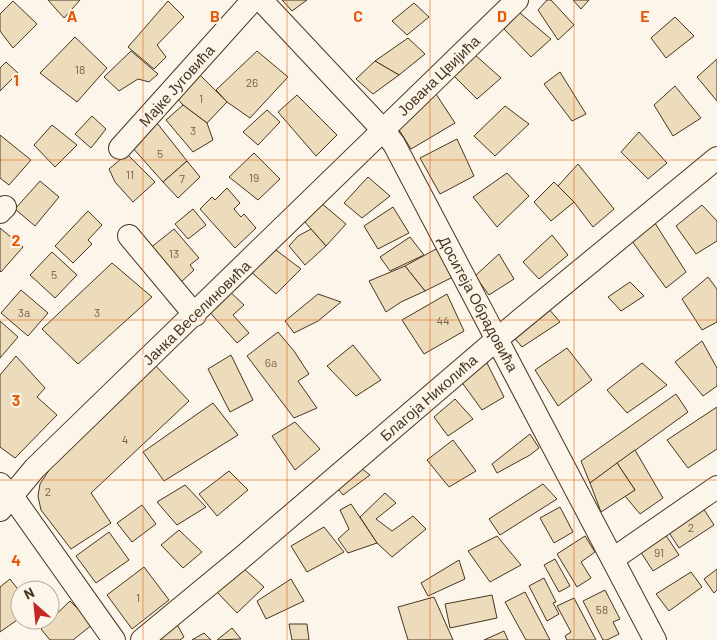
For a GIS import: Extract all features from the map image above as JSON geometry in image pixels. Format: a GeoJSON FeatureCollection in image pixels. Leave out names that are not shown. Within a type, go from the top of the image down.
{"type":"FeatureCollection","features":[{"type":"Feature","properties":{"kind":"street","name":"Мајке Југовића"},"geometry":{"type":"LineString","coordinates":[[120,148],[253,0]]}},
{"type":"Feature","properties":{"kind":"street","name":"Доситеја Обрадовића"},"geometry":{"type":"LineString","coordinates":[[261,0],[384,130],[394,144],[613,560],[652,639]]}},
{"type":"Feature","properties":{"kind":"street","name":"Јована Цвијића"},"geometry":{"type":"LineString","coordinates":[[384,130],[517,0]]}},
{"type":"Feature","properties":{"kind":"street","name":"Јанка Веселиновића"},"geometry":{"type":"LineString","coordinates":[[4,496],[195,315],[384,130]]}},
{"type":"Feature","properties":{"kind":"street","name":"Благоја Николића"},"geometry":{"type":"LineString","coordinates":[[142,640],[245,555],[496,340],[717,158]]}},
{"type":"Feature","properties":{"kind":"street"},"geometry":{"type":"LineString","coordinates":[[129,236],[195,315]]}},
{"type":"Feature","properties":{"kind":"street"},"geometry":{"type":"LineString","coordinates":[[613,560],[717,487]]}},
{"type":"Feature","properties":{"kind":"street"},"geometry":{"type":"LineString","coordinates":[[4,496],[114,640]]}},
{"type":"Feature","properties":{"kind":"building"},"geometry":{"type":"Polygon","coordinates":[[[48,0],[80,0],[64,18],[48,0]]]}},
{"type":"Feature","properties":{"kind":"building"},"geometry":{"type":"Polygon","coordinates":[[[282,0],[307,0],[292,11],[282,0]]]}},
{"type":"Feature","properties":{"kind":"building"},"geometry":{"type":"Polygon","coordinates":[[[547,0],[551,0],[574,25],[558,40],[538,10],[547,0]]]}},
{"type":"Feature","properties":{"kind":"building"},"geometry":{"type":"Polygon","coordinates":[[[573,0],[589,0],[581,9],[573,0]]]}},
{"type":"Feature","properties":{"kind":"building"},"geometry":{"type":"Polygon","coordinates":[[[13,1],[37,24],[13,48],[0,31],[0,14],[13,1]]]}},
{"type":"Feature","properties":{"kind":"building"},"geometry":{"type":"Polygon","coordinates":[[[168,1],[184,17],[157,45],[166,57],[154,69],[128,47],[168,1]]]}},
{"type":"Feature","properties":{"kind":"building"},"geometry":{"type":"Polygon","coordinates":[[[414,3],[429,17],[407,35],[392,21],[414,3]]]}},
{"type":"Feature","properties":{"kind":"building"},"geometry":{"type":"Polygon","coordinates":[[[520,13],[551,39],[531,57],[504,29],[520,13]]]}},
{"type":"Feature","properties":{"kind":"building"},"geometry":{"type":"Polygon","coordinates":[[[675,17],[694,36],[666,58],[651,38],[675,17]]]}},
{"type":"Feature","properties":{"kind":"building"},"geometry":{"type":"Polygon","coordinates":[[[75,37],[107,68],[77,102],[40,73],[75,37]]]}},
{"type":"Feature","properties":{"kind":"building"},"geometry":{"type":"Polygon","coordinates":[[[408,38],[425,54],[399,75],[375,61],[408,38]]]}},
{"type":"Feature","properties":{"kind":"building"},"geometry":{"type":"Polygon","coordinates":[[[131,51],[158,74],[149,82],[138,79],[119,91],[104,77],[131,51]]]}},
{"type":"Feature","properties":{"kind":"building"},"geometry":{"type":"Polygon","coordinates":[[[257,51],[288,77],[250,118],[227,102],[216,90],[257,51]]]}},
{"type":"Feature","properties":{"kind":"building"},"geometry":{"type":"Polygon","coordinates":[[[474,54],[501,78],[477,99],[453,75],[474,54]]]}},
{"type":"Feature","properties":{"kind":"building"},"geometry":{"type":"Polygon","coordinates":[[[717,59],[717,101],[697,77],[717,59]]]}},
{"type":"Feature","properties":{"kind":"building"},"geometry":{"type":"Polygon","coordinates":[[[375,61],[399,75],[373,94],[356,79],[375,61]]]}},
{"type":"Feature","properties":{"kind":"building"},"geometry":{"type":"Polygon","coordinates":[[[6,62],[18,73],[0,91],[0,68],[6,62]]]}},
{"type":"Feature","properties":{"kind":"building"},"geometry":{"type":"Polygon","coordinates":[[[560,72],[586,114],[572,121],[544,84],[560,72]]]}},
{"type":"Feature","properties":{"kind":"building"},"geometry":{"type":"Polygon","coordinates":[[[198,73],[227,102],[207,123],[183,105],[176,97],[198,73]]]}},
{"type":"Feature","properties":{"kind":"building"},"geometry":{"type":"Polygon","coordinates":[[[675,86],[701,118],[673,136],[654,105],[675,86]]]}},
{"type":"Feature","properties":{"kind":"building"},"geometry":{"type":"Polygon","coordinates":[[[434,91],[455,123],[411,149],[396,125],[434,91]]]}},
{"type":"Feature","properties":{"kind":"building"},"geometry":{"type":"Polygon","coordinates":[[[297,95],[337,135],[316,156],[278,112],[297,95]]]}},
{"type":"Feature","properties":{"kind":"building"},"geometry":{"type":"Polygon","coordinates":[[[183,105],[207,123],[213,140],[193,152],[166,120],[183,105]]]}},
{"type":"Feature","properties":{"kind":"building"},"geometry":{"type":"Polygon","coordinates":[[[505,106],[529,124],[495,156],[474,136],[505,106]]]}},
{"type":"Feature","properties":{"kind":"building"},"geometry":{"type":"Polygon","coordinates":[[[267,110],[280,122],[258,145],[243,132],[267,110]]]}},
{"type":"Feature","properties":{"kind":"building"},"geometry":{"type":"Polygon","coordinates":[[[92,116],[106,129],[91,148],[75,134],[92,116]]]}},
{"type":"Feature","properties":{"kind":"building"},"geometry":{"type":"Polygon","coordinates":[[[157,123],[187,161],[163,182],[131,146],[157,123]]]}},
{"type":"Feature","properties":{"kind":"building"},"geometry":{"type":"Polygon","coordinates":[[[52,125],[77,145],[55,167],[34,145],[52,125]]]}},
{"type":"Feature","properties":{"kind":"building"},"geometry":{"type":"Polygon","coordinates":[[[639,132],[667,163],[648,179],[621,152],[639,132]]]}},
{"type":"Feature","properties":{"kind":"building"},"geometry":{"type":"Polygon","coordinates":[[[0,135],[31,160],[9,185],[0,178],[0,135]]]}},
{"type":"Feature","properties":{"kind":"building"},"geometry":{"type":"Polygon","coordinates":[[[457,139],[474,176],[440,194],[420,158],[457,139]]]}},
{"type":"Feature","properties":{"kind":"building"},"geometry":{"type":"Polygon","coordinates":[[[254,153],[280,179],[258,200],[229,177],[254,153]]]}},
{"type":"Feature","properties":{"kind":"building"},"geometry":{"type":"Polygon","coordinates":[[[127,154],[155,182],[133,202],[115,182],[109,169],[127,154]]]}},
{"type":"Feature","properties":{"kind":"building"},"geometry":{"type":"Polygon","coordinates":[[[187,161],[200,177],[178,198],[163,182],[187,161]]]}},
{"type":"Feature","properties":{"kind":"building"},"geometry":{"type":"Polygon","coordinates":[[[578,164],[614,209],[593,227],[574,202],[558,186],[578,164]]]}},
{"type":"Feature","properties":{"kind":"building"},"geometry":{"type":"Polygon","coordinates":[[[507,173],[529,196],[497,227],[473,197],[507,173]]]}},
{"type":"Feature","properties":{"kind":"building"},"geometry":{"type":"Polygon","coordinates":[[[368,177],[390,196],[362,218],[344,203],[368,177]]]}},
{"type":"Feature","properties":{"kind":"building"},"geometry":{"type":"Polygon","coordinates":[[[40,181],[59,197],[35,226],[15,209],[40,181]]]}},
{"type":"Feature","properties":{"kind":"building"},"geometry":{"type":"Polygon","coordinates":[[[554,182],[574,202],[551,221],[534,202],[554,182]]]}},
{"type":"Feature","properties":{"kind":"building"},"geometry":{"type":"Polygon","coordinates":[[[227,188],[240,203],[234,209],[241,217],[244,214],[256,228],[235,248],[200,209],[212,197],[215,200],[227,188]]]}},
{"type":"Feature","properties":{"kind":"building"},"geometry":{"type":"Polygon","coordinates":[[[320,202],[346,224],[326,246],[304,221],[320,202]]]}},
{"type":"Feature","properties":{"kind":"building"},"geometry":{"type":"Polygon","coordinates":[[[702,205],[717,221],[717,241],[696,254],[676,226],[702,205]]]}},
{"type":"Feature","properties":{"kind":"building"},"geometry":{"type":"Polygon","coordinates":[[[393,207],[409,233],[378,249],[364,226],[393,207]]]}},
{"type":"Feature","properties":{"kind":"building"},"geometry":{"type":"Polygon","coordinates":[[[193,209],[206,225],[188,239],[175,224],[193,209]]]}},
{"type":"Feature","properties":{"kind":"building"},"geometry":{"type":"Polygon","coordinates":[[[88,211],[102,225],[88,240],[92,244],[73,263],[55,246],[88,211]]]}},
{"type":"Feature","properties":{"kind":"building"},"geometry":{"type":"Polygon","coordinates":[[[653,220],[686,272],[666,288],[629,237],[653,220]]]}},
{"type":"Feature","properties":{"kind":"building"},"geometry":{"type":"Polygon","coordinates":[[[0,228],[23,247],[1,272],[0,271],[0,228]]]}},
{"type":"Feature","properties":{"kind":"building"},"geometry":{"type":"Polygon","coordinates":[[[174,229],[199,258],[190,265],[194,270],[179,284],[149,249],[174,229]]]}},
{"type":"Feature","properties":{"kind":"building"},"geometry":{"type":"Polygon","coordinates":[[[311,229],[326,246],[305,265],[289,246],[298,236],[311,229]]]}},
{"type":"Feature","properties":{"kind":"building"},"geometry":{"type":"Polygon","coordinates":[[[552,235],[568,255],[539,279],[523,262],[552,235]]]}},
{"type":"Feature","properties":{"kind":"building"},"geometry":{"type":"Polygon","coordinates":[[[410,237],[424,255],[390,271],[380,257],[410,237]]]}},
{"type":"Feature","properties":{"kind":"building"},"geometry":{"type":"Polygon","coordinates":[[[272,247],[301,269],[276,294],[249,270],[272,247]]]}},
{"type":"Feature","properties":{"kind":"building"},"geometry":{"type":"Polygon","coordinates":[[[436,249],[455,276],[425,291],[405,266],[436,249]]]}},
{"type":"Feature","properties":{"kind":"building"},"geometry":{"type":"Polygon","coordinates":[[[52,252],[77,275],[55,298],[30,275],[52,252]]]}},
{"type":"Feature","properties":{"kind":"building"},"geometry":{"type":"Polygon","coordinates":[[[499,254],[514,279],[489,295],[475,276],[499,254]]]}},
{"type":"Feature","properties":{"kind":"building"},"geometry":{"type":"Polygon","coordinates":[[[112,263],[152,297],[78,364],[42,329],[112,263]]]}},
{"type":"Feature","properties":{"kind":"building"},"geometry":{"type":"Polygon","coordinates":[[[405,266],[425,291],[401,302],[386,312],[369,281],[405,266]]]}},
{"type":"Feature","properties":{"kind":"building"},"geometry":{"type":"Polygon","coordinates":[[[708,277],[717,289],[717,322],[702,330],[682,299],[708,277]]]}},
{"type":"Feature","properties":{"kind":"building"},"geometry":{"type":"Polygon","coordinates":[[[630,282],[644,296],[621,311],[608,297],[630,282]]]}},
{"type":"Feature","properties":{"kind":"building"},"geometry":{"type":"Polygon","coordinates":[[[226,288],[244,305],[233,315],[249,333],[237,343],[206,308],[226,288]]]}},
{"type":"Feature","properties":{"kind":"building"},"geometry":{"type":"Polygon","coordinates":[[[21,290],[48,313],[28,336],[1,313],[21,290]]]}},
{"type":"Feature","properties":{"kind":"building"},"geometry":{"type":"Polygon","coordinates":[[[318,294],[341,302],[318,321],[294,333],[285,321],[318,294]]]}},
{"type":"Feature","properties":{"kind":"building"},"geometry":{"type":"Polygon","coordinates":[[[447,294],[464,331],[424,354],[402,320],[447,294]]]}},
{"type":"Feature","properties":{"kind":"building"},"geometry":{"type":"Polygon","coordinates":[[[548,308],[560,322],[522,347],[511,334],[548,308]]]}},
{"type":"Feature","properties":{"kind":"building"},"geometry":{"type":"Polygon","coordinates":[[[0,321],[18,337],[0,358],[0,321]]]}},
{"type":"Feature","properties":{"kind":"building"},"geometry":{"type":"Polygon","coordinates":[[[278,332],[294,351],[309,374],[298,381],[317,408],[294,418],[247,356],[278,332]]]}},
{"type":"Feature","properties":{"kind":"building"},"geometry":{"type":"Polygon","coordinates":[[[702,341],[717,368],[717,386],[703,396],[675,362],[702,341]]]}},
{"type":"Feature","properties":{"kind":"building"},"geometry":{"type":"Polygon","coordinates":[[[353,345],[381,380],[356,396],[327,366],[353,345]]]}},
{"type":"Feature","properties":{"kind":"building"},"geometry":{"type":"Polygon","coordinates":[[[567,348],[592,380],[558,406],[535,370],[567,348]]]}},
{"type":"Feature","properties":{"kind":"building"},"geometry":{"type":"Polygon","coordinates":[[[231,355],[253,400],[230,412],[208,369],[231,355]]]}},
{"type":"Feature","properties":{"kind":"building"},"geometry":{"type":"Polygon","coordinates":[[[16,356],[45,388],[37,397],[57,415],[15,458],[0,447],[0,375],[16,356]]]}},
{"type":"Feature","properties":{"kind":"building"},"geometry":{"type":"Polygon","coordinates":[[[484,357],[504,397],[482,410],[458,377],[484,357]]]}},
{"type":"Feature","properties":{"kind":"building"},"geometry":{"type":"Polygon","coordinates":[[[642,363],[667,385],[627,413],[607,390],[642,363]]]}},
{"type":"Feature","properties":{"kind":"building"},"geometry":{"type":"Polygon","coordinates":[[[154,364],[189,401],[91,493],[111,523],[71,549],[41,510],[38,496],[40,484],[53,464],[154,364]]]}},
{"type":"Feature","properties":{"kind":"building"},"geometry":{"type":"Polygon","coordinates":[[[676,394],[688,412],[590,483],[581,461],[676,394]]]}},
{"type":"Feature","properties":{"kind":"building"},"geometry":{"type":"Polygon","coordinates":[[[455,399],[473,419],[448,436],[434,417],[455,399]]]}},
{"type":"Feature","properties":{"kind":"building"},"geometry":{"type":"Polygon","coordinates":[[[213,403],[238,435],[164,481],[143,452],[213,403]]]}},
{"type":"Feature","properties":{"kind":"building"},"geometry":{"type":"Polygon","coordinates":[[[717,407],[717,449],[688,468],[667,440],[717,407]]]}},
{"type":"Feature","properties":{"kind":"building"},"geometry":{"type":"Polygon","coordinates":[[[295,422],[320,449],[295,470],[272,436],[295,422]]]}},
{"type":"Feature","properties":{"kind":"building"},"geometry":{"type":"Polygon","coordinates":[[[530,434],[539,448],[497,473],[492,464],[530,434]]]}},
{"type":"Feature","properties":{"kind":"building"},"geometry":{"type":"Polygon","coordinates":[[[453,440],[476,471],[449,487],[427,460],[453,440]]]}},
{"type":"Feature","properties":{"kind":"building"},"geometry":{"type":"Polygon","coordinates":[[[635,450],[663,498],[640,514],[625,496],[635,490],[617,463],[635,450]]]}},
{"type":"Feature","properties":{"kind":"building"},"geometry":{"type":"Polygon","coordinates":[[[617,463],[635,490],[601,512],[590,483],[617,463]]]}},
{"type":"Feature","properties":{"kind":"building"},"geometry":{"type":"Polygon","coordinates":[[[357,465],[370,475],[343,495],[334,484],[357,465]]]}},
{"type":"Feature","properties":{"kind":"building"},"geometry":{"type":"Polygon","coordinates":[[[229,471],[248,490],[217,516],[199,494],[229,471]]]}},
{"type":"Feature","properties":{"kind":"building"},"geometry":{"type":"Polygon","coordinates":[[[543,484],[557,499],[500,535],[489,519],[543,484]]]}},
{"type":"Feature","properties":{"kind":"building"},"geometry":{"type":"Polygon","coordinates":[[[185,485],[206,507],[177,525],[157,502],[185,485]]]}},
{"type":"Feature","properties":{"kind":"building"},"geometry":{"type":"Polygon","coordinates":[[[385,493],[396,503],[376,519],[392,531],[413,516],[426,529],[392,557],[377,543],[360,517],[385,493]]]}},
{"type":"Feature","properties":{"kind":"building"},"geometry":{"type":"Polygon","coordinates":[[[351,504],[377,543],[348,553],[338,539],[349,529],[340,510],[351,504]]]}},
{"type":"Feature","properties":{"kind":"building"},"geometry":{"type":"Polygon","coordinates":[[[142,505],[156,524],[132,542],[117,523],[142,505]]]}},
{"type":"Feature","properties":{"kind":"building"},"geometry":{"type":"Polygon","coordinates":[[[560,507],[573,532],[554,543],[540,518],[560,507]]]}},
{"type":"Feature","properties":{"kind":"building"},"geometry":{"type":"Polygon","coordinates":[[[703,508],[714,525],[679,548],[668,531],[703,508]]]}},
{"type":"Feature","properties":{"kind":"building"},"geometry":{"type":"Polygon","coordinates":[[[324,527],[344,552],[307,572],[291,546],[324,527]]]}},
{"type":"Feature","properties":{"kind":"building"},"geometry":{"type":"Polygon","coordinates":[[[179,530],[202,552],[183,568],[161,545],[179,530]]]}},
{"type":"Feature","properties":{"kind":"building"},"geometry":{"type":"Polygon","coordinates":[[[109,532],[129,560],[96,583],[76,556],[109,532]]]}},
{"type":"Feature","properties":{"kind":"building"},"geometry":{"type":"Polygon","coordinates":[[[665,534],[679,555],[653,571],[640,551],[665,534]]]}},
{"type":"Feature","properties":{"kind":"building"},"geometry":{"type":"Polygon","coordinates":[[[497,536],[521,565],[490,582],[468,551],[497,536]]]}},
{"type":"Feature","properties":{"kind":"building"},"geometry":{"type":"Polygon","coordinates":[[[585,536],[595,552],[581,562],[591,578],[577,587],[557,554],[585,536]]]}},
{"type":"Feature","properties":{"kind":"building"},"geometry":{"type":"Polygon","coordinates":[[[555,559],[570,586],[559,592],[544,565],[555,559]]]}},
{"type":"Feature","properties":{"kind":"building"},"geometry":{"type":"Polygon","coordinates":[[[459,560],[465,579],[428,596],[421,583],[459,560]]]}},
{"type":"Feature","properties":{"kind":"building"},"geometry":{"type":"Polygon","coordinates":[[[144,567],[169,600],[132,629],[107,595],[144,567]]]}},
{"type":"Feature","properties":{"kind":"building"},"geometry":{"type":"Polygon","coordinates":[[[242,567],[264,587],[237,613],[216,591],[242,567]]]}},
{"type":"Feature","properties":{"kind":"building"},"geometry":{"type":"Polygon","coordinates":[[[717,569],[717,590],[714,593],[704,579],[717,569]]]}},
{"type":"Feature","properties":{"kind":"building"},"geometry":{"type":"Polygon","coordinates":[[[691,572],[702,587],[669,611],[656,594],[691,572]]]}},
{"type":"Feature","properties":{"kind":"building"},"geometry":{"type":"Polygon","coordinates":[[[544,578],[556,602],[553,603],[559,614],[547,621],[529,586],[544,578]]]}},
{"type":"Feature","properties":{"kind":"building"},"geometry":{"type":"Polygon","coordinates":[[[291,579],[304,601],[266,619],[257,601],[291,579]]]}},
{"type":"Feature","properties":{"kind":"building"},"geometry":{"type":"Polygon","coordinates":[[[11,580],[10,625],[0,632],[0,587],[11,580]]]}},
{"type":"Feature","properties":{"kind":"building"},"geometry":{"type":"Polygon","coordinates":[[[605,590],[620,619],[613,622],[619,634],[603,640],[583,601],[605,590]]]}},
{"type":"Feature","properties":{"kind":"building"},"geometry":{"type":"Polygon","coordinates":[[[525,592],[550,640],[526,640],[505,602],[525,592]]]}},
{"type":"Feature","properties":{"kind":"building"},"geometry":{"type":"Polygon","coordinates":[[[492,595],[497,618],[450,628],[445,604],[492,595]]]}},
{"type":"Feature","properties":{"kind":"building"},"geometry":{"type":"Polygon","coordinates":[[[434,597],[453,640],[408,640],[398,607],[434,597]]]}},
{"type":"Feature","properties":{"kind":"building"},"geometry":{"type":"Polygon","coordinates":[[[574,598],[596,640],[567,640],[565,636],[571,632],[557,606],[574,598]]]}},
{"type":"Feature","properties":{"kind":"building"},"geometry":{"type":"Polygon","coordinates":[[[70,601],[93,624],[73,640],[50,640],[42,630],[60,630],[60,611],[70,601]]]}},
{"type":"Feature","properties":{"kind":"building"},"geometry":{"type":"Polygon","coordinates":[[[174,619],[184,637],[180,640],[147,640],[174,619]]]}},
{"type":"Feature","properties":{"kind":"building"},"geometry":{"type":"Polygon","coordinates":[[[289,624],[307,624],[309,640],[292,640],[289,624]]]}},
{"type":"Feature","properties":{"kind":"building"},"geometry":{"type":"Polygon","coordinates":[[[232,628],[241,639],[217,640],[232,628]]]}},
{"type":"Feature","properties":{"kind":"building"},"geometry":{"type":"Polygon","coordinates":[[[504,631],[508,640],[484,640],[504,631]]]}},
{"type":"Feature","properties":{"kind":"building"},"geometry":{"type":"Polygon","coordinates":[[[204,633],[211,640],[192,640],[204,633]]]}}]}
